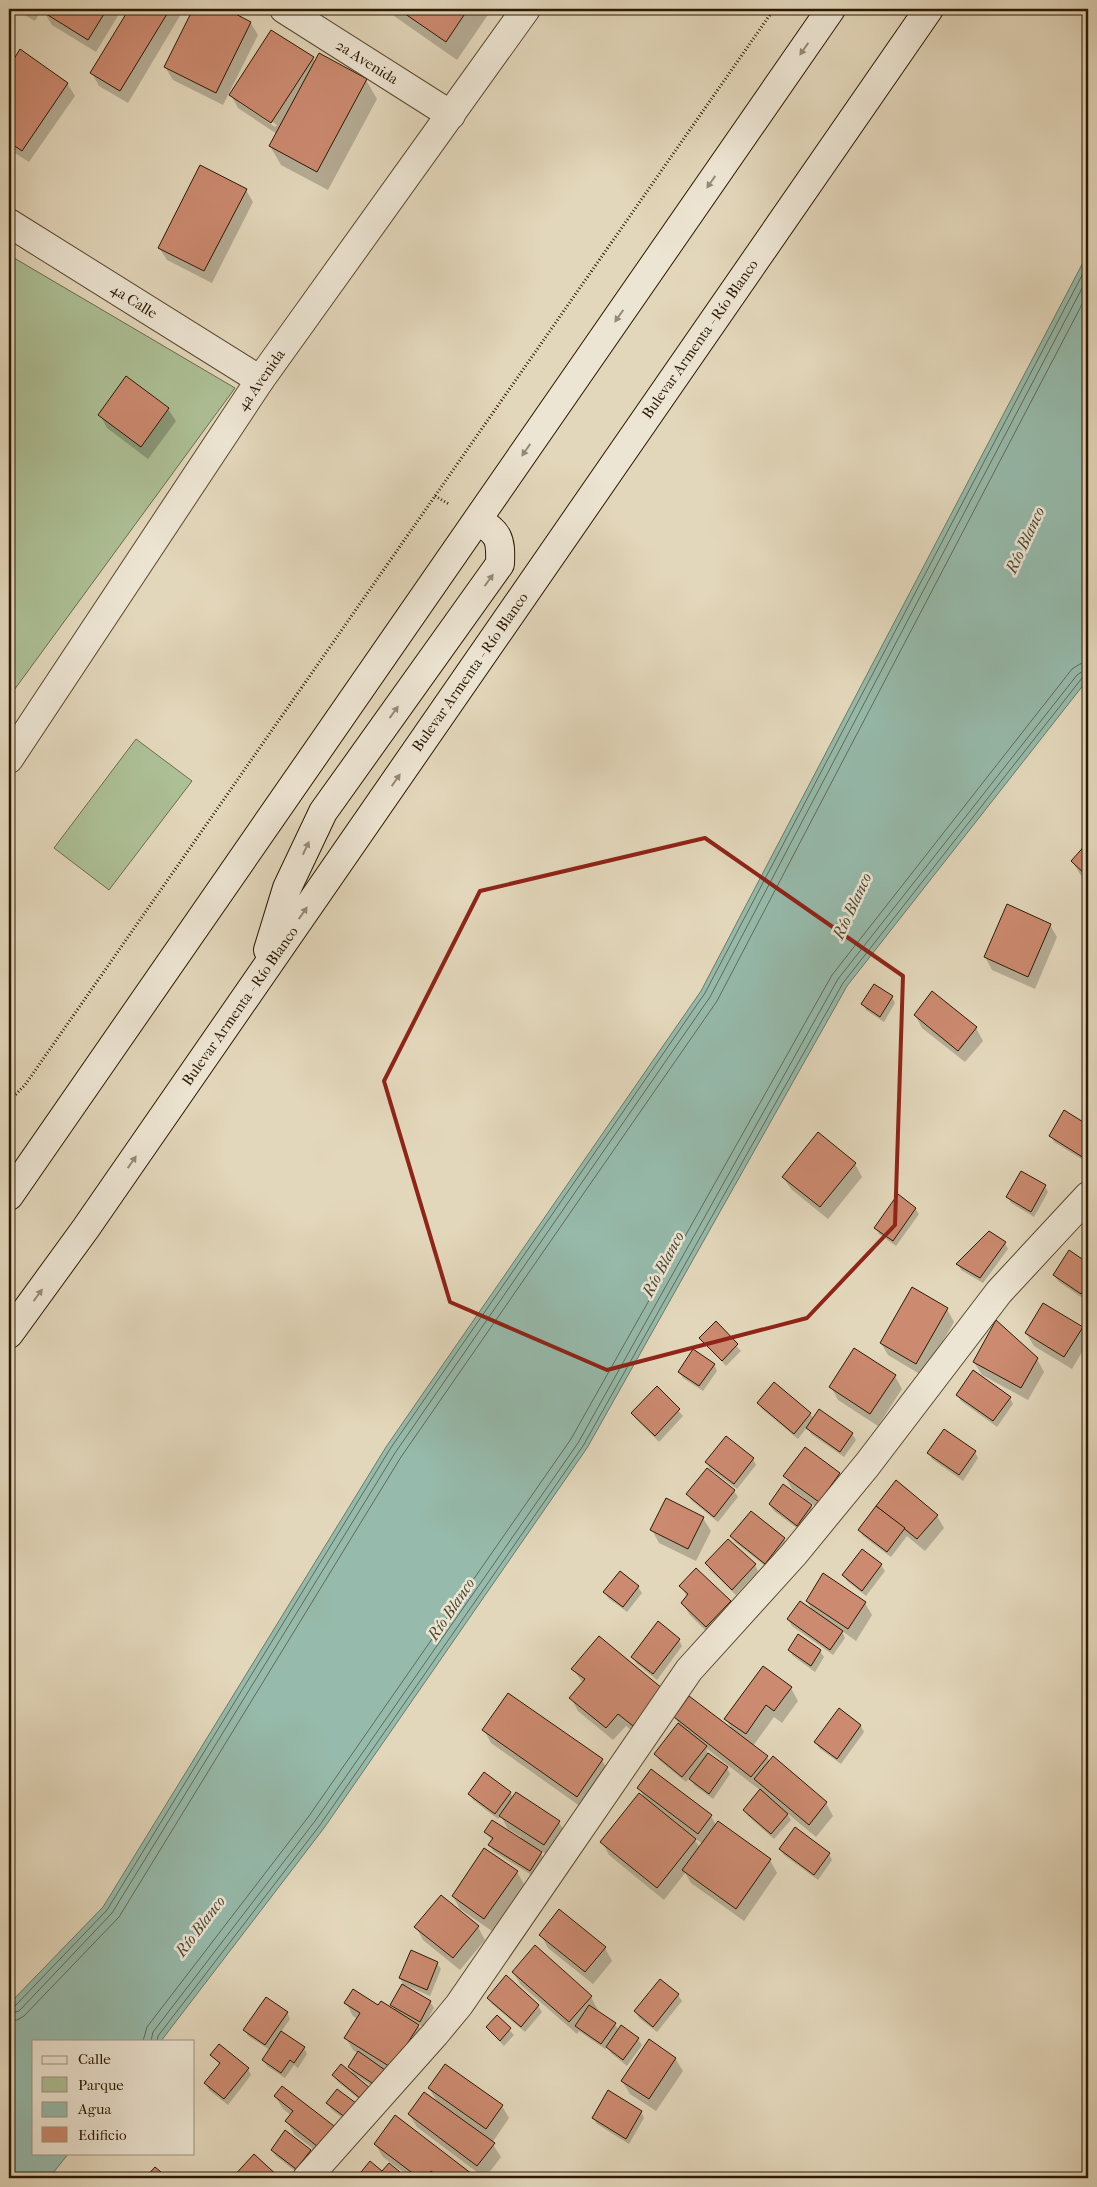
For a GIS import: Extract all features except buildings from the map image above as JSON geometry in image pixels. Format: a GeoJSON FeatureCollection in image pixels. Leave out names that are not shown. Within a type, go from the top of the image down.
{"type":"FeatureCollection","features":[{"type":"Feature","properties":{"kind":"main road","name":"2a Avenida"},"geometry":{"type":"LineString","coordinates":[[284,9],[451,114]]}},
{"type":"Feature","properties":{"kind":"main road","name":"4a Avenida"},"geometry":{"type":"LineString","coordinates":[[9,760],[260,380],[526,9]]}},
{"type":"Feature","properties":{"kind":"main road"},"geometry":{"type":"LineString","coordinates":[[9,1196],[831,9]]}},
{"type":"Feature","properties":{"kind":"main road","name":"Bulevar Armenta - Río Blanco"},"geometry":{"type":"LineString","coordinates":[[9,1334],[86,1228],[929,9]]}},
{"type":"Feature","properties":{"kind":"main road","name":"4a Calle"},"geometry":{"type":"LineString","coordinates":[[9,223],[260,380]]}},
{"type":"Feature","properties":{"kind":"main road"},"geometry":{"type":"LineString","coordinates":[[260,976],[287,888],[323,812],[500,564],[501,547],[495,531],[478,520]]}},
{"type":"Feature","properties":{"kind":"main road"},"geometry":{"type":"LineString","coordinates":[[307,2178],[436,2034],[459,2005],[689,1670],[794,1554],[867,1465],[999,1292],[1088,1196]]}},
{"type":"Feature","properties":{"kind":"path"},"geometry":{"type":"LineString","coordinates":[[9,1096],[16,1094],[25,1086],[774,9]]}},
{"type":"Feature","properties":{"kind":"highlighted area"},"geometry":{"type":"Polygon","coordinates":[[[705,838],[903,976],[895,1225],[807,1318],[607,1370],[450,1302],[384,1081],[480,891],[705,838]]]}},
{"type":"Feature","properties":{"kind":"green space"},"geometry":{"type":"Polygon","coordinates":[[[9,255],[235,388],[9,697],[9,255]]]}},
{"type":"Feature","properties":{"kind":"green space"},"geometry":{"type":"Polygon","coordinates":[[[136,739],[192,781],[109,890],[54,848],[136,739]]]}},
{"type":"Feature","properties":{"kind":"water","name":"Río Blanco"},"geometry":{"type":"Polygon","coordinates":[[[1088,253],[1088,679],[847,986],[587,1448],[324,1828],[162,2040],[32,2040],[32,2154],[68,2154],[49,2178],[9,2178],[9,2004],[103,1907],[386,1447],[701,991],[1088,253]]]}}]}
